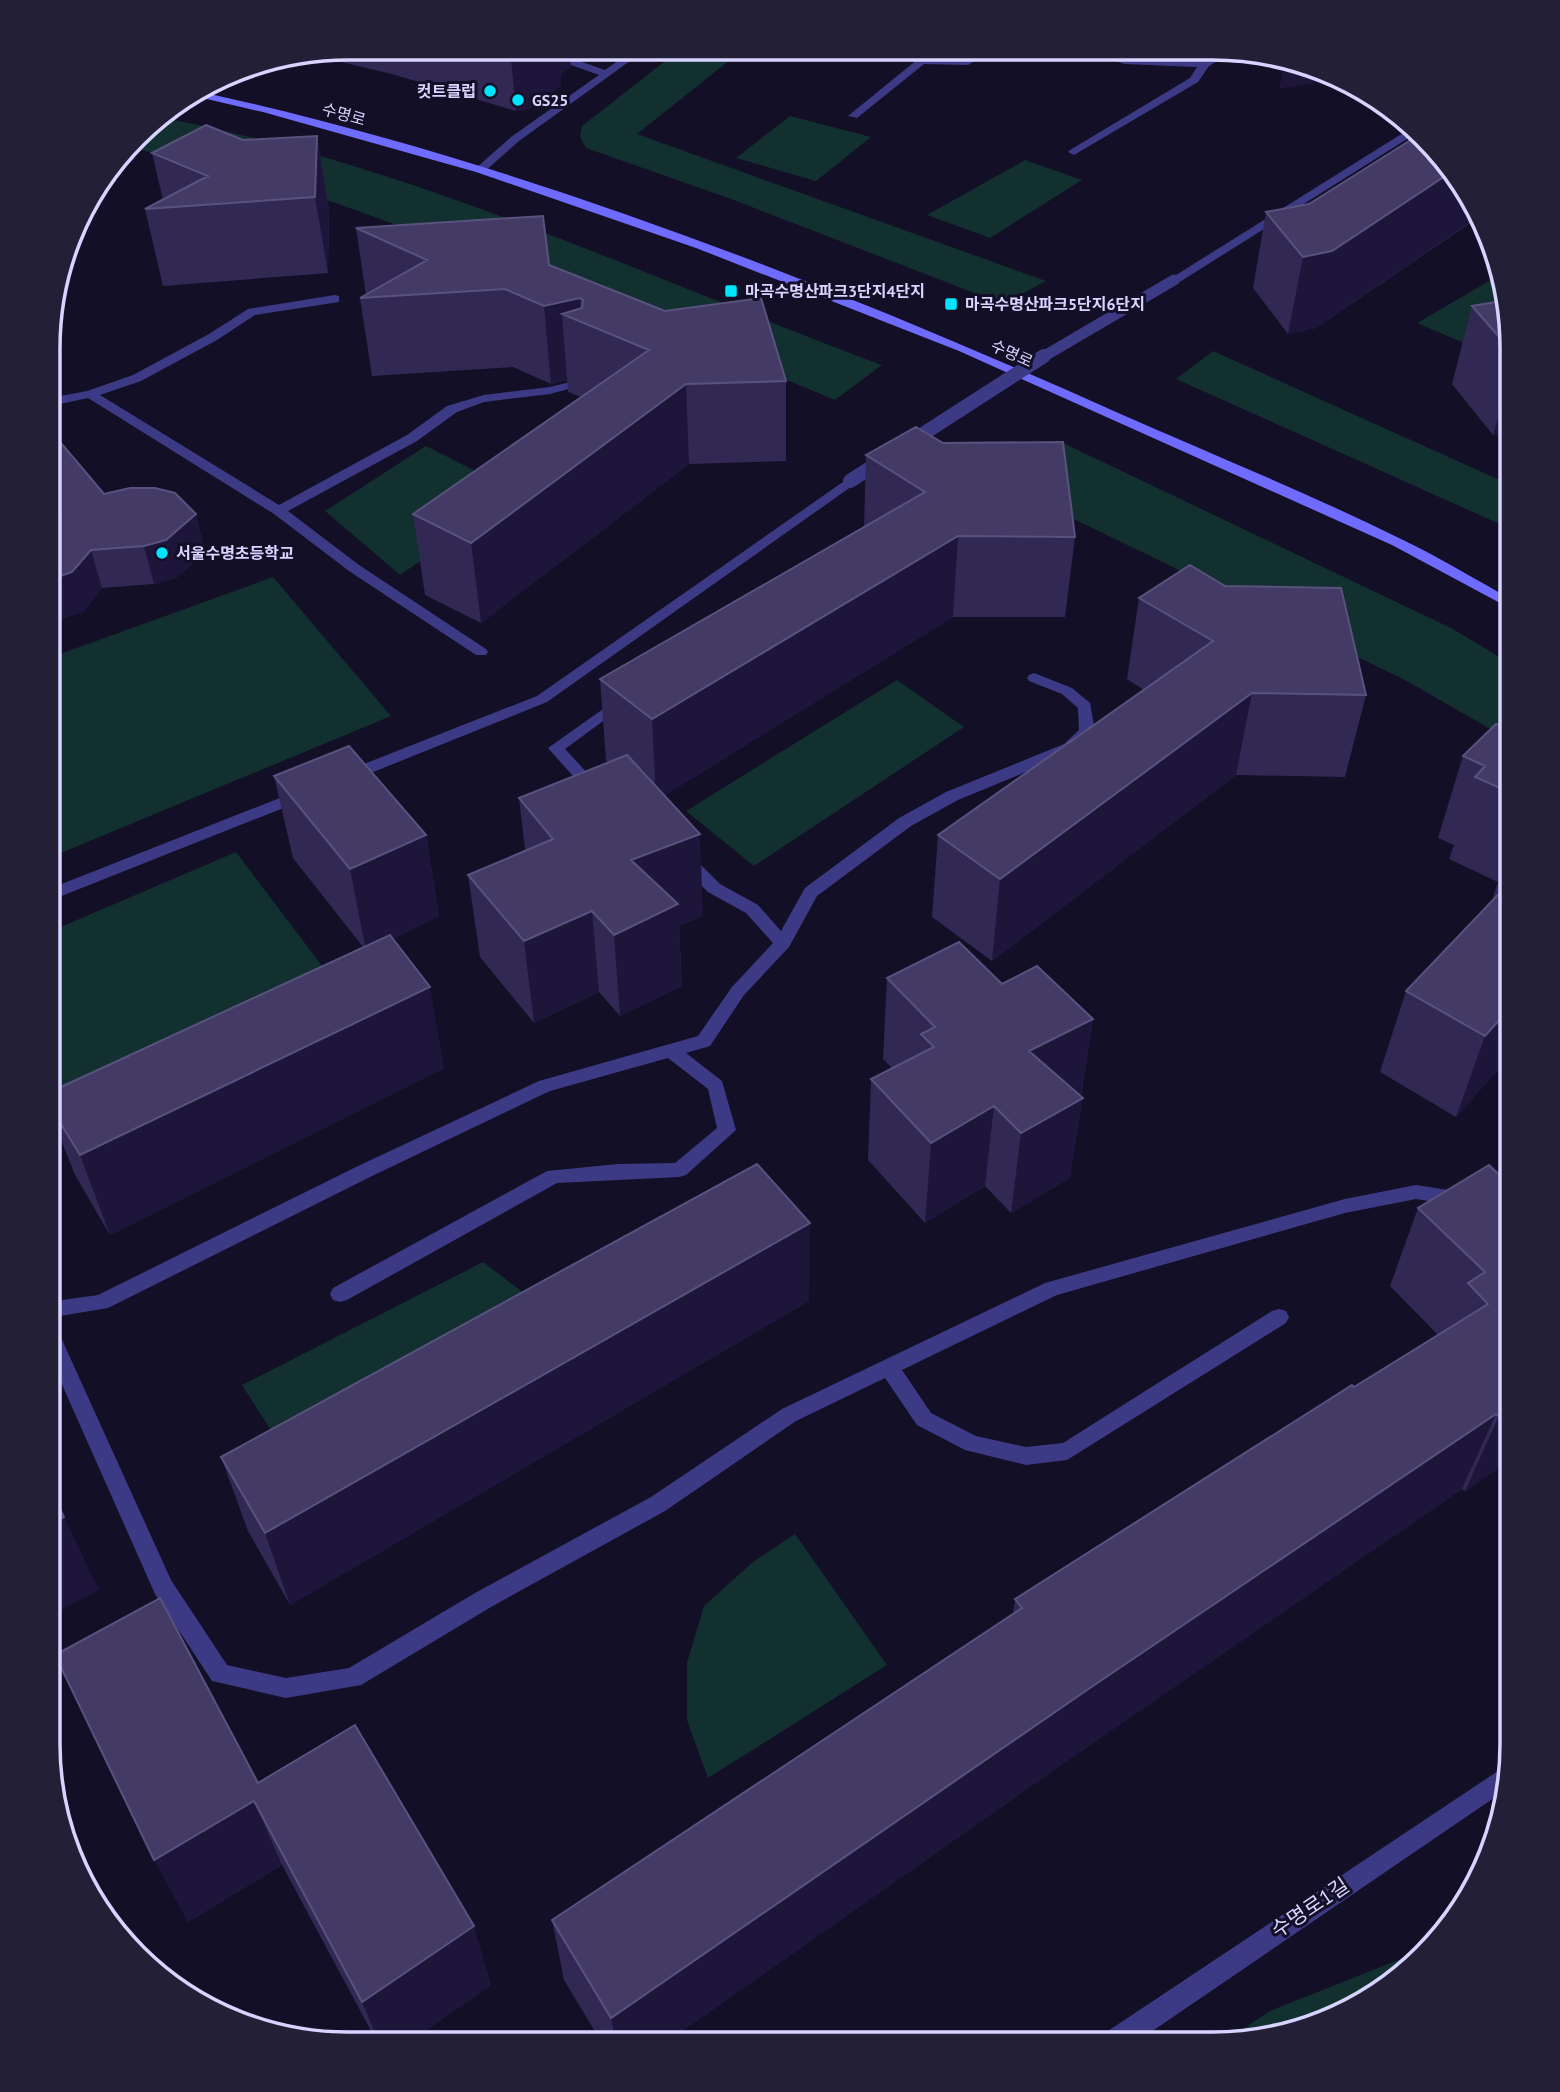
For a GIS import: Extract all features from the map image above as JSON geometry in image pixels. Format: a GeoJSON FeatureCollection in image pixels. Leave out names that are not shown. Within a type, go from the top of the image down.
{"type":"FeatureCollection","features":[{"type":"Feature","properties":{"kind":"main road","name":"수명로"},"geometry":{"type":"LineString","coordinates":[[207,96],[265,108],[480,170],[700,246],[963,348],[1397,542],[1500,599]]}},
{"type":"Feature","properties":{"kind":"street"},"geometry":{"type":"LineString","coordinates":[[567,60],[607,74]]}},
{"type":"Feature","properties":{"kind":"street"},"geometry":{"type":"LineString","coordinates":[[480,170],[515,139],[626,60]]}},
{"type":"Feature","properties":{"kind":"street"},"geometry":{"type":"LineString","coordinates":[[853,116],[922,61],[971,60]]}},
{"type":"Feature","properties":{"kind":"street"},"geometry":{"type":"LineString","coordinates":[[1118,60],[1159,66],[1205,64],[1212,60]]}},
{"type":"Feature","properties":{"kind":"street"},"geometry":{"type":"LineString","coordinates":[[1074,152],[1194,80],[1205,64]]}},
{"type":"Feature","properties":{"kind":"street"},"geometry":{"type":"LineString","coordinates":[[60,890],[542,699],[850,481],[1015,373],[1174,280],[1406,135]]}},
{"type":"Feature","properties":{"kind":"street"},"geometry":{"type":"LineString","coordinates":[[60,400],[90,394],[137,378],[213,337],[252,312],[335,299]]}},
{"type":"Feature","properties":{"kind":"street"},"geometry":{"type":"LineString","coordinates":[[279,511],[419,434],[451,410],[490,396],[528,395],[564,389],[582,381]]}},
{"type":"Feature","properties":{"kind":"street"},"geometry":{"type":"LineString","coordinates":[[90,394],[279,511],[354,568],[481,652]]}},
{"type":"Feature","properties":{"kind":"street"},"geometry":{"type":"LineString","coordinates":[[60,1308],[101,1302],[363,1172],[545,1086],[704,1041],[738,991],[783,943],[811,892],[905,822],[952,796],[1069,748],[1087,731],[1085,706],[1067,691],[1034,678]]}},
{"type":"Feature","properties":{"kind":"street"},"geometry":{"type":"LineString","coordinates":[[605,798],[586,783],[556,748],[635,692]]}},
{"type":"Feature","properties":{"kind":"street"},"geometry":{"type":"LineString","coordinates":[[676,854],[686,859],[714,888],[752,909],[783,943]]}},
{"type":"Feature","properties":{"kind":"street"},"geometry":{"type":"LineString","coordinates":[[340,1294],[554,1176],[679,1170],[727,1130],[716,1087],[672,1051]]}},
{"type":"Feature","properties":{"kind":"street"},"geometry":{"type":"LineString","coordinates":[[60,1358],[163,1587],[195,1638],[220,1674],[286,1688],[353,1678],[483,1600],[658,1504],[789,1415],[890,1369],[1052,1289],[1345,1206],[1416,1192],[1480,1202]]}},
{"type":"Feature","properties":{"kind":"street"},"geometry":{"type":"LineString","coordinates":[[890,1369],[924,1419],[972,1444],[1026,1456],[1053,1453],[1067,1451],[1279,1317]]}},
{"type":"Feature","properties":{"kind":"street","name":"수명로1길"},"geometry":{"type":"LineString","coordinates":[[1130,2032],[1498,1782]]}},
{"type":"Feature","properties":{"kind":"green space"},"geometry":{"type":"Polygon","coordinates":[[[667,60],[730,60],[637,134],[1046,281],[1003,304],[731,199],[586,148],[580,137],[582,126],[667,60]]]}},
{"type":"Feature","properties":{"kind":"green space"},"geometry":{"type":"Polygon","coordinates":[[[790,116],[871,137],[816,181],[736,158],[790,116]]]}},
{"type":"Feature","properties":{"kind":"green space"},"geometry":{"type":"Polygon","coordinates":[[[171,120],[344,163],[525,225],[882,365],[835,400],[539,276],[277,182],[139,149],[171,120]]]}},
{"type":"Feature","properties":{"kind":"green space"},"geometry":{"type":"Polygon","coordinates":[[[1025,160],[1082,180],[990,238],[927,215],[1025,160]]]}},
{"type":"Feature","properties":{"kind":"green space"},"geometry":{"type":"Polygon","coordinates":[[[1492,279],[1500,332],[1471,346],[1417,323],[1492,279]]]}},
{"type":"Feature","properties":{"kind":"green space"},"geometry":{"type":"Polygon","coordinates":[[[1213,351],[1500,480],[1500,524],[1176,379],[1213,351]]]}},
{"type":"Feature","properties":{"kind":"green space"},"geometry":{"type":"Polygon","coordinates":[[[1061,442],[1453,629],[1500,657],[1500,735],[1405,680],[1004,485],[1061,442]]]}},
{"type":"Feature","properties":{"kind":"green space"},"geometry":{"type":"Polygon","coordinates":[[[426,446],[519,493],[400,575],[325,511],[426,446]]]}},
{"type":"Feature","properties":{"kind":"green space"},"geometry":{"type":"Polygon","coordinates":[[[273,577],[391,716],[60,853],[60,654],[273,577]]]}},
{"type":"Feature","properties":{"kind":"green space"},"geometry":{"type":"Polygon","coordinates":[[[897,680],[964,727],[754,866],[686,811],[897,680]]]}},
{"type":"Feature","properties":{"kind":"green space"},"geometry":{"type":"Polygon","coordinates":[[[236,852],[350,1003],[60,1136],[60,927],[236,852]]]}},
{"type":"Feature","properties":{"kind":"green space"},"geometry":{"type":"Polygon","coordinates":[[[483,1262],[550,1313],[285,1452],[242,1385],[483,1262]]]}},
{"type":"Feature","properties":{"kind":"green space"},"geometry":{"type":"Polygon","coordinates":[[[795,1534],[887,1665],[708,1778],[687,1720],[687,1663],[704,1606],[753,1562],[795,1534]]]}},
{"type":"Feature","properties":{"kind":"green space"},"geometry":{"type":"Polygon","coordinates":[[[1407,1956],[1372,1984],[1323,2011],[1287,2023],[1240,2031],[1270,2011],[1407,1956]]]}},
{"type":"Feature","properties":{"kind":"building"},"geometry":{"type":"Polygon","coordinates":[[[206,125],[243,140],[317,136],[315,197],[145,209],[208,176],[152,153],[206,125]]]}},
{"type":"Feature","properties":{"kind":"building"},"geometry":{"type":"Polygon","coordinates":[[[1411,140],[1444,177],[1332,251],[1303,257],[1266,212],[1309,204],[1411,140]]]}},
{"type":"Feature","properties":{"kind":"building"},"geometry":{"type":"Polygon","coordinates":[[[543,216],[549,265],[665,311],[761,298],[786,381],[686,384],[471,543],[413,514],[649,350],[562,314],[582,308],[583,300],[580,298],[544,306],[505,289],[360,298],[427,260],[356,228],[543,216]]]}},
{"type":"Feature","properties":{"kind":"building"},"geometry":{"type":"Polygon","coordinates":[[[1497,302],[1500,338],[1472,306],[1497,302]]]}},
{"type":"Feature","properties":{"kind":"building"},"geometry":{"type":"Polygon","coordinates":[[[916,427],[943,443],[1063,442],[1075,537],[958,536],[652,719],[600,679],[925,492],[866,455],[916,427]]]}},
{"type":"Feature","properties":{"kind":"building"},"geometry":{"type":"Polygon","coordinates":[[[60,442],[104,494],[130,488],[155,488],[175,493],[196,514],[166,540],[144,546],[91,550],[72,572],[60,576],[60,442]]]}},
{"type":"Feature","properties":{"kind":"building"},"geometry":{"type":"Polygon","coordinates":[[[1190,565],[1225,586],[1341,588],[1366,695],[1252,693],[1000,879],[938,835],[1213,641],[1139,598],[1190,565]]]}},
{"type":"Feature","properties":{"kind":"building"},"geometry":{"type":"Polygon","coordinates":[[[1496,724],[1500,726],[1500,788],[1475,777],[1485,766],[1463,756],[1496,724]]]}},
{"type":"Feature","properties":{"kind":"building"},"geometry":{"type":"Polygon","coordinates":[[[349,746],[426,835],[350,869],[274,776],[349,746]]]}},
{"type":"Feature","properties":{"kind":"building"},"geometry":{"type":"Polygon","coordinates":[[[627,755],[700,834],[631,860],[678,904],[614,935],[592,911],[524,941],[468,875],[553,839],[519,798],[627,755]]]}},
{"type":"Feature","properties":{"kind":"building"},"geometry":{"type":"Polygon","coordinates":[[[1500,893],[1500,1019],[1485,1036],[1406,991],[1500,893]]]}},
{"type":"Feature","properties":{"kind":"building"},"geometry":{"type":"Polygon","coordinates":[[[390,935],[430,987],[80,1155],[60,1122],[60,1087],[390,935]]]}},
{"type":"Feature","properties":{"kind":"building"},"geometry":{"type":"Polygon","coordinates":[[[959,942],[1002,984],[1037,966],[1093,1019],[1029,1051],[1083,1098],[1021,1133],[994,1106],[931,1143],[871,1079],[934,1047],[921,1034],[935,1027],[887,978],[959,942]]]}},
{"type":"Feature","properties":{"kind":"building"},"geometry":{"type":"Polygon","coordinates":[[[757,1164],[810,1223],[265,1533],[221,1457],[757,1164]]]}},
{"type":"Feature","properties":{"kind":"building"},"geometry":{"type":"Polygon","coordinates":[[[1489,1165],[1500,1176],[1500,1415],[1496,1414],[1087,1690],[611,2018],[552,1920],[1022,1608],[1015,1599],[1352,1385],[1354,1387],[1488,1304],[1468,1283],[1485,1272],[1418,1208],[1489,1165]]]}},
{"type":"Feature","properties":{"kind":"building"},"geometry":{"type":"Polygon","coordinates":[[[160,1598],[258,1783],[355,1725],[474,1926],[362,2002],[254,1801],[154,1860],[60,1665],[60,1652],[160,1598]]]}},
{"type":"Feature","properties":{"kind":"place","name":"컷트클럽"},"geometry":{"type":"Point","coordinates":[490,91]}},
{"type":"Feature","properties":{"kind":"place","name":"GS25"},"geometry":{"type":"Point","coordinates":[518,100]}},
{"type":"Feature","properties":{"kind":"place","name":"마곡수명산파크3단지4단지"},"geometry":{"type":"Point","coordinates":[731,291]}},
{"type":"Feature","properties":{"kind":"place","name":"마곡수명산파크5단지6단지"},"geometry":{"type":"Point","coordinates":[951,304]}},
{"type":"Feature","properties":{"kind":"place","name":"서울수명초등학교"},"geometry":{"type":"Point","coordinates":[162,553]}}]}
